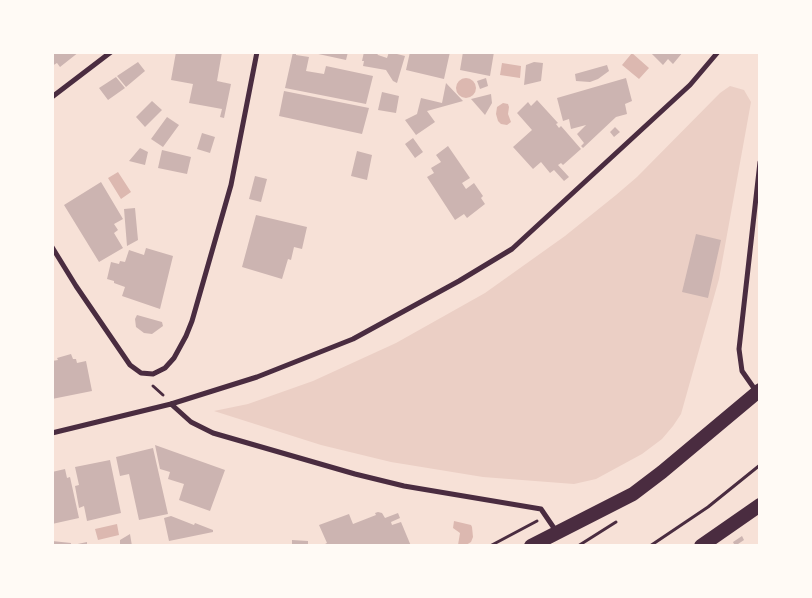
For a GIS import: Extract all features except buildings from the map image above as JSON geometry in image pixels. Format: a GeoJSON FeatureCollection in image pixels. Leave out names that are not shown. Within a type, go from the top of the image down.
{"type":"FeatureCollection","features":[{"type":"Feature","properties":{"kind":"highway"},"geometry":{"type":"LineString","coordinates":[[531,546],[633,494],[758,391]]}},
{"type":"Feature","properties":{"kind":"highway"},"geometry":{"type":"LineString","coordinates":[[701,546],[760,505]]}},
{"type":"Feature","properties":{"kind":"street"},"geometry":{"type":"LineString","coordinates":[[52,97],[111,52]]}},
{"type":"Feature","properties":{"kind":"street"},"geometry":{"type":"LineString","coordinates":[[52,246],[125,360],[140,373],[153,374],[165,368],[174,358],[186,336],[231,185],[257,52]]}},
{"type":"Feature","properties":{"kind":"street"},"geometry":{"type":"LineString","coordinates":[[52,433],[172,404],[257,377],[353,338],[459,281],[512,249],[690,85],[718,52]]}},
{"type":"Feature","properties":{"kind":"street"},"geometry":{"type":"LineString","coordinates":[[758,391],[742,371],[739,349],[760,162]]}},
{"type":"Feature","properties":{"kind":"street"},"geometry":{"type":"LineString","coordinates":[[172,404],[191,422],[213,433],[355,474],[404,486],[541,509],[558,533]]}},
{"type":"Feature","properties":{"kind":"path"},"geometry":{"type":"LineString","coordinates":[[140,373],[172,404]]}},
{"type":"Feature","properties":{"kind":"path"},"geometry":{"type":"LineString","coordinates":[[650,546],[708,507],[760,465]]}},
{"type":"Feature","properties":{"kind":"path"},"geometry":{"type":"LineString","coordinates":[[490,546],[547,516]]}},
{"type":"Feature","properties":{"kind":"shaded area"},"geometry":{"type":"Polygon","coordinates":[[[632,53],[649,68],[639,79],[622,65],[632,53]]]}},
{"type":"Feature","properties":{"kind":"shaded area"},"geometry":{"type":"Polygon","coordinates":[[[502,63],[521,66],[520,78],[500,75],[502,63]]]}},
{"type":"Feature","properties":{"kind":"shaded area"},"geometry":{"type":"Polygon","coordinates":[[[466,78],[473,81],[476,88],[473,95],[466,98],[459,95],[456,88],[459,81],[466,78]]]}},
{"type":"Feature","properties":{"kind":"shaded area"},"geometry":{"type":"Polygon","coordinates":[[[730,86],[744,90],[751,102],[719,279],[681,414],[662,439],[642,454],[596,479],[574,484],[483,477],[391,462],[321,445],[214,411],[248,404],[313,381],[396,343],[485,293],[565,236],[616,195],[637,177],[720,93],[730,86]]]}},
{"type":"Feature","properties":{"kind":"shaded area"},"geometry":{"type":"Polygon","coordinates":[[[503,103],[508,104],[509,107],[508,114],[511,122],[507,125],[501,124],[498,121],[496,114],[497,107],[503,103]]]}},
{"type":"Feature","properties":{"kind":"shaded area"},"geometry":{"type":"Polygon","coordinates":[[[118,172],[131,192],[121,199],[108,178],[118,172]]]}},
{"type":"Feature","properties":{"kind":"shaded area"},"geometry":{"type":"Polygon","coordinates":[[[454,521],[471,525],[473,537],[471,542],[466,545],[458,545],[460,533],[453,528],[454,521]]]}},
{"type":"Feature","properties":{"kind":"shaded area"},"geometry":{"type":"Polygon","coordinates":[[[117,524],[119,535],[98,540],[95,529],[117,524]]]}}]}
